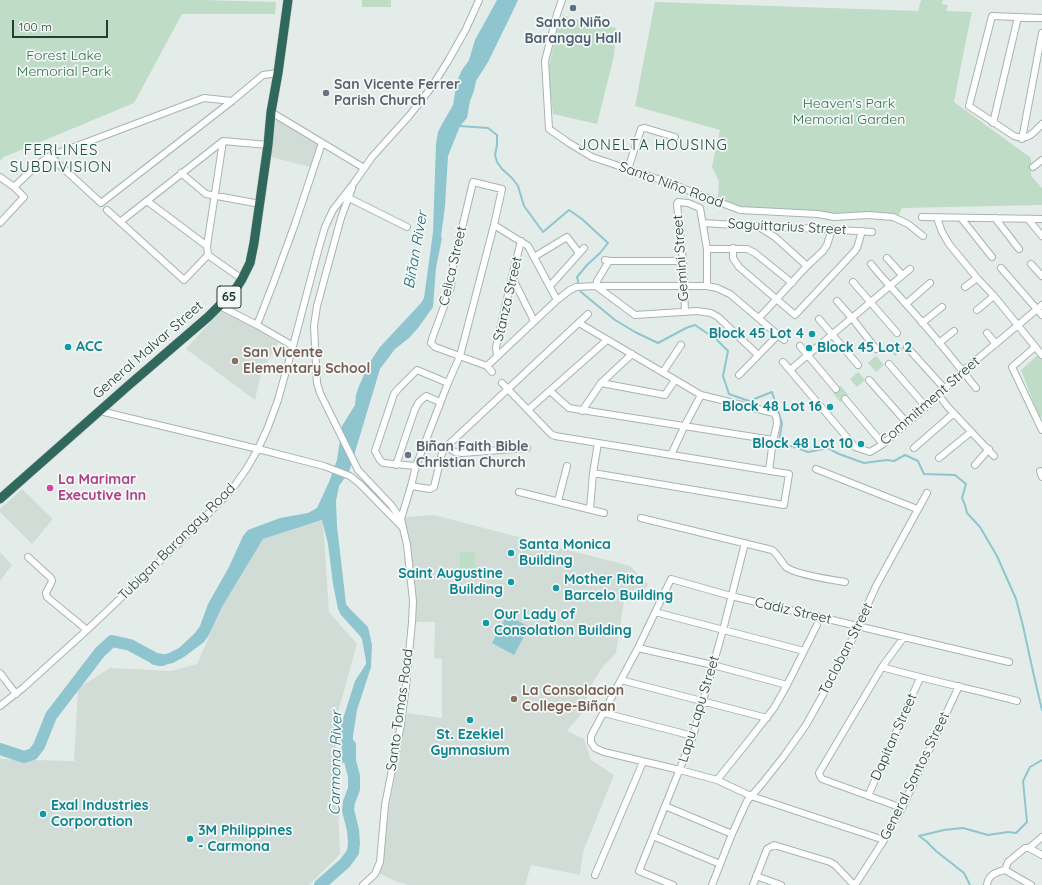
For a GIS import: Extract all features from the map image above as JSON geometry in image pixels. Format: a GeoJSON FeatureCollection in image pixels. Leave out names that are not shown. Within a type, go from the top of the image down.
{"type":"FeatureCollection","features":[{"type":"Feature","properties":{"kind":"highway","name":"General Malvar Street"},"geometry":{"type":"LineString","coordinates":[[0,499],[129,385],[200,325],[220,306],[242,279],[250,263],[254,243],[268,145],[271,112],[288,0]]}},
{"type":"Feature","properties":{"kind":"street"},"geometry":{"type":"LineString","coordinates":[[401,519],[391,505],[358,470],[320,393],[317,383],[314,326],[317,306],[341,218],[354,183],[372,157],[409,116],[431,88],[466,29],[479,0]]}},
{"type":"Feature","properties":{"kind":"street","name":"Santo Niño Road"},"geometry":{"type":"LineString","coordinates":[[562,0],[545,61],[549,129],[569,143],[592,157],[661,180],[740,210],[818,214],[834,217],[868,215],[893,217],[908,224],[923,236]]}},
{"type":"Feature","properties":{"kind":"street"},"geometry":{"type":"LineString","coordinates":[[1042,18],[992,16],[969,106],[993,123],[1014,136],[1022,139],[1028,137],[1042,124]]}},
{"type":"Feature","properties":{"kind":"street"},"geometry":{"type":"LineString","coordinates":[[993,123],[1018,17]]}},
{"type":"Feature","properties":{"kind":"street"},"geometry":{"type":"LineString","coordinates":[[1022,139],[1042,34]]}},
{"type":"Feature","properties":{"kind":"street"},"geometry":{"type":"LineString","coordinates":[[50,156],[101,203],[263,75],[278,73]]}},
{"type":"Feature","properties":{"kind":"street"},"geometry":{"type":"LineString","coordinates":[[14,187],[37,165],[50,156],[204,98],[232,101]]}},
{"type":"Feature","properties":{"kind":"street"},"geometry":{"type":"LineString","coordinates":[[271,112],[364,168]]}},
{"type":"Feature","properties":{"kind":"street"},"geometry":{"type":"LineString","coordinates":[[628,169],[641,129],[645,128],[675,137]]}},
{"type":"Feature","properties":{"kind":"street"},"geometry":{"type":"LineString","coordinates":[[120,222],[223,141],[268,145]]}},
{"type":"Feature","properties":{"kind":"street"},"geometry":{"type":"LineString","coordinates":[[223,141],[207,246],[208,255],[242,279]]}},
{"type":"Feature","properties":{"kind":"street"},"geometry":{"type":"LineString","coordinates":[[257,325],[295,224],[322,142]]}},
{"type":"Feature","properties":{"kind":"street"},"geometry":{"type":"LineString","coordinates":[[1033,167],[1042,160]]}},
{"type":"Feature","properties":{"kind":"street"},"geometry":{"type":"LineString","coordinates":[[181,174],[206,194],[260,204]]}},
{"type":"Feature","properties":{"kind":"street"},"geometry":{"type":"LineString","coordinates":[[0,177],[14,187],[24,197],[0,223]]}},
{"type":"Feature","properties":{"kind":"street","name":"Celica Street"},"geometry":{"type":"LineString","coordinates":[[487,366],[435,347],[432,345],[431,341],[451,287],[452,270],[473,182],[502,189],[494,225]]}},
{"type":"Feature","properties":{"kind":"street","name":"Tubigan Barangay Road"},"geometry":{"type":"LineString","coordinates":[[0,706],[16,694],[87,630],[181,542],[225,497],[247,468],[258,449],[277,404],[326,226],[334,210],[354,183]]}},
{"type":"Feature","properties":{"kind":"street"},"geometry":{"type":"LineString","coordinates":[[349,198],[407,227]]}},
{"type":"Feature","properties":{"kind":"street"},"geometry":{"type":"LineString","coordinates":[[147,201],[207,246]]}},
{"type":"Feature","properties":{"kind":"street","name":"Gemini Street"},"geometry":{"type":"LineString","coordinates":[[685,312],[683,261],[677,204],[680,202],[688,203],[700,208],[703,223]]}},
{"type":"Feature","properties":{"kind":"street"},"geometry":{"type":"LineString","coordinates":[[107,210],[184,280],[208,255]]}},
{"type":"Feature","properties":{"kind":"street"},"geometry":{"type":"LineString","coordinates":[[922,217],[1042,219]]}},
{"type":"Feature","properties":{"kind":"street"},"geometry":{"type":"LineString","coordinates":[[937,218],[942,232],[949,244],[1042,355]]}},
{"type":"Feature","properties":{"kind":"street"},"geometry":{"type":"LineString","coordinates":[[961,218],[992,257]]}},
{"type":"Feature","properties":{"kind":"street"},"geometry":{"type":"LineString","coordinates":[[995,218],[1019,249]]}},
{"type":"Feature","properties":{"kind":"street"},"geometry":{"type":"LineString","coordinates":[[1028,219],[1042,236]]}},
{"type":"Feature","properties":{"kind":"street"},"geometry":{"type":"LineString","coordinates":[[703,223],[707,249],[708,286]]}},
{"type":"Feature","properties":{"kind":"street","name":"Saguittarius Street"},"geometry":{"type":"LineString","coordinates":[[703,223],[872,232]]}},
{"type":"Feature","properties":{"kind":"street"},"geometry":{"type":"LineString","coordinates":[[401,519],[416,466],[440,402],[460,356],[494,225],[528,246],[557,300]]}},
{"type":"Feature","properties":{"kind":"street"},"geometry":{"type":"LineString","coordinates":[[758,227],[774,237],[808,266]]}},
{"type":"Feature","properties":{"kind":"street"},"geometry":{"type":"LineString","coordinates":[[759,318],[823,252],[832,229]]}},
{"type":"Feature","properties":{"kind":"street"},"geometry":{"type":"LineString","coordinates":[[733,248],[733,258],[739,267],[795,315],[854,252],[857,248],[862,231]]}},
{"type":"Feature","properties":{"kind":"street"},"geometry":{"type":"LineString","coordinates":[[534,257],[567,238],[579,253]]}},
{"type":"Feature","properties":{"kind":"street","name":"Stanza Street"},"geometry":{"type":"LineString","coordinates":[[497,356],[496,347],[521,241]]}},
{"type":"Feature","properties":{"kind":"street"},"geometry":{"type":"LineString","coordinates":[[943,249],[949,244]]}},
{"type":"Feature","properties":{"kind":"street"},"geometry":{"type":"LineString","coordinates":[[550,286],[584,248]]}},
{"type":"Feature","properties":{"kind":"street"},"geometry":{"type":"LineString","coordinates":[[707,249],[747,249],[755,253],[792,283]]}},
{"type":"Feature","properties":{"kind":"street"},"geometry":{"type":"LineString","coordinates":[[887,258],[902,275]]}},
{"type":"Feature","properties":{"kind":"street"},"geometry":{"type":"LineString","coordinates":[[596,286],[607,260],[683,261]]}},
{"type":"Feature","properties":{"kind":"street"},"geometry":{"type":"LineString","coordinates":[[871,264],[976,388]]}},
{"type":"Feature","properties":{"kind":"street"},"geometry":{"type":"LineString","coordinates":[[1031,264],[1042,276]]}},
{"type":"Feature","properties":{"kind":"street"},"geometry":{"type":"LineString","coordinates":[[1001,268],[1040,307],[1042,315]]}},
{"type":"Feature","properties":{"kind":"street"},"geometry":{"type":"LineString","coordinates":[[783,362],[790,370],[910,269]]}},
{"type":"Feature","properties":{"kind":"street"},"geometry":{"type":"LineString","coordinates":[[512,277],[534,321]]}},
{"type":"Feature","properties":{"kind":"street"},"geometry":{"type":"LineString","coordinates":[[965,287],[977,278]]}},
{"type":"Feature","properties":{"kind":"street"},"geometry":{"type":"LineString","coordinates":[[853,282],[897,333]]}},
{"type":"Feature","properties":{"kind":"street"},"geometry":{"type":"LineString","coordinates":[[906,304],[930,283]]}},
{"type":"Feature","properties":{"kind":"street"},"geometry":{"type":"LineString","coordinates":[[596,286],[635,315],[685,312],[711,313],[718,317],[758,355]]}},
{"type":"Feature","properties":{"kind":"street"},"geometry":{"type":"LineString","coordinates":[[492,372],[487,366],[557,300],[576,287],[708,286],[717,288],[730,294],[784,340]]}},
{"type":"Feature","properties":{"kind":"street"},"geometry":{"type":"LineString","coordinates":[[977,310],[994,296]]}},
{"type":"Feature","properties":{"kind":"street"},"geometry":{"type":"LineString","coordinates":[[837,301],[876,349]]}},
{"type":"Feature","properties":{"kind":"street"},"geometry":{"type":"LineString","coordinates":[[220,306],[293,346]]}},
{"type":"Feature","properties":{"kind":"street"},"geometry":{"type":"LineString","coordinates":[[922,323],[942,307]]}},
{"type":"Feature","properties":{"kind":"street","name":"Commitment Street"},"geometry":{"type":"LineString","coordinates":[[790,370],[855,447],[870,452],[883,444],[926,407],[962,371],[1040,307]]}},
{"type":"Feature","properties":{"kind":"street"},"geometry":{"type":"LineString","coordinates":[[411,486],[430,489],[434,487],[442,453],[446,447],[588,314]]}},
{"type":"Feature","properties":{"kind":"street"},"geometry":{"type":"LineString","coordinates":[[820,319],[858,365]]}},
{"type":"Feature","properties":{"kind":"street"},"geometry":{"type":"LineString","coordinates":[[579,323],[701,395],[774,413],[777,420],[769,471]]}},
{"type":"Feature","properties":{"kind":"street"},"geometry":{"type":"LineString","coordinates":[[939,343],[954,330]]}},
{"type":"Feature","properties":{"kind":"street"},"geometry":{"type":"LineString","coordinates":[[987,333],[996,344]]}},
{"type":"Feature","properties":{"kind":"street"},"geometry":{"type":"LineString","coordinates":[[739,375],[778,335]]}},
{"type":"Feature","properties":{"kind":"street"},"geometry":{"type":"LineString","coordinates":[[528,410],[607,340]]}},
{"type":"Feature","properties":{"kind":"street"},"geometry":{"type":"LineString","coordinates":[[663,372],[681,344]]}},
{"type":"Feature","properties":{"kind":"street"},"geometry":{"type":"LineString","coordinates":[[800,346],[836,389]]}},
{"type":"Feature","properties":{"kind":"street"},"geometry":{"type":"LineString","coordinates":[[907,347],[944,388]]}},
{"type":"Feature","properties":{"kind":"street"},"geometry":{"type":"LineString","coordinates":[[1035,347],[1012,367],[1042,430]]}},
{"type":"Feature","properties":{"kind":"street"},"geometry":{"type":"LineString","coordinates":[[582,411],[601,383],[632,354]]}},
{"type":"Feature","properties":{"kind":"street"},"geometry":{"type":"LineString","coordinates":[[889,364],[926,407]]}},
{"type":"Feature","properties":{"kind":"street"},"geometry":{"type":"LineString","coordinates":[[416,466],[383,463],[375,451],[394,394],[398,388],[417,370],[448,383]]}},
{"type":"Feature","properties":{"kind":"street"},"geometry":{"type":"LineString","coordinates":[[601,383],[665,395],[675,380]]}},
{"type":"Feature","properties":{"kind":"street"},"geometry":{"type":"LineString","coordinates":[[869,380],[907,423]]}},
{"type":"Feature","properties":{"kind":"street"},"geometry":{"type":"LineString","coordinates":[[502,383],[551,434],[555,436],[789,474],[784,505],[593,473]]}},
{"type":"Feature","properties":{"kind":"street"},"geometry":{"type":"LineString","coordinates":[[550,391],[569,408],[582,411],[773,440]]}},
{"type":"Feature","properties":{"kind":"street"},"geometry":{"type":"LineString","coordinates":[[938,394],[947,406],[994,456]]}},
{"type":"Feature","properties":{"kind":"street"},"geometry":{"type":"LineString","coordinates":[[671,455],[701,395]]}},
{"type":"Feature","properties":{"kind":"street"},"geometry":{"type":"LineString","coordinates":[[396,464],[415,409],[419,402],[426,396],[440,402]]}},
{"type":"Feature","properties":{"kind":"street"},"geometry":{"type":"LineString","coordinates":[[845,399],[883,444]]}},
{"type":"Feature","properties":{"kind":"street"},"geometry":{"type":"LineString","coordinates":[[100,411],[324,466],[350,476],[360,484],[402,528]]}},
{"type":"Feature","properties":{"kind":"street"},"geometry":{"type":"LineString","coordinates":[[914,448],[954,413]]}},
{"type":"Feature","properties":{"kind":"street"},"geometry":{"type":"LineString","coordinates":[[939,458],[971,432]]}},
{"type":"Feature","properties":{"kind":"street"},"geometry":{"type":"LineString","coordinates":[[590,509],[593,473],[598,443]]}},
{"type":"Feature","properties":{"kind":"street"},"geometry":{"type":"LineString","coordinates":[[446,447],[455,452],[462,453],[527,448]]}},
{"type":"Feature","properties":{"kind":"street"},"geometry":{"type":"LineString","coordinates":[[974,465],[989,449]]}},
{"type":"Feature","properties":{"kind":"street"},"geometry":{"type":"LineString","coordinates":[[558,501],[567,466]]}},
{"type":"Feature","properties":{"kind":"street"},"geometry":{"type":"LineString","coordinates":[[816,469],[917,509]]}},
{"type":"Feature","properties":{"kind":"street"},"geometry":{"type":"LineString","coordinates":[[519,492],[604,513]]}},
{"type":"Feature","properties":{"kind":"street","name":"Tacloban Street"},"geometry":{"type":"LineString","coordinates":[[712,885],[746,801],[784,756],[806,725],[845,655],[876,586],[927,493]]}},
{"type":"Feature","properties":{"kind":"street"},"geometry":{"type":"LineString","coordinates":[[641,518],[772,550],[786,567],[795,571],[845,582]]}},
{"type":"Feature","properties":{"kind":"street","name":"Santo Tomas Road"},"geometry":{"type":"LineString","coordinates":[[363,885],[375,874],[380,862],[385,805],[401,724],[406,685],[413,609],[406,545],[401,519]]}},
{"type":"Feature","properties":{"kind":"street","name":"Lapu Lapu Street"},"geometry":{"type":"LineString","coordinates":[[673,885],[639,871],[693,736],[704,701],[745,543]]}},
{"type":"Feature","properties":{"kind":"street"},"geometry":{"type":"LineString","coordinates":[[28,557],[51,578],[52,581],[46,593],[47,597],[87,630]]}},
{"type":"Feature","properties":{"kind":"street","name":"Cadiz Street"},"geometry":{"type":"LineString","coordinates":[[655,612],[671,578],[731,596],[1009,662]]}},
{"type":"Feature","properties":{"kind":"street"},"geometry":{"type":"LineString","coordinates":[[804,651],[655,612],[638,648],[591,736],[591,742],[595,748],[609,754],[717,780],[751,796],[884,840]]}},
{"type":"Feature","properties":{"kind":"street"},"geometry":{"type":"LineString","coordinates":[[717,780],[774,708],[817,625]]}},
{"type":"Feature","properties":{"kind":"street"},"geometry":{"type":"LineString","coordinates":[[902,808],[822,779],[819,773],[882,667],[904,636]]}},
{"type":"Feature","properties":{"kind":"street"},"geometry":{"type":"LineString","coordinates":[[638,648],[713,665],[787,685]]}},
{"type":"Feature","properties":{"kind":"street"},"geometry":{"type":"LineString","coordinates":[[882,667],[920,678],[1017,700]]}},
{"type":"Feature","properties":{"kind":"street"},"geometry":{"type":"LineString","coordinates":[[0,673],[16,694]]}},
{"type":"Feature","properties":{"kind":"street","name":"Dapitan Street"},"geometry":{"type":"LineString","coordinates":[[868,796],[920,678]]}},
{"type":"Feature","properties":{"kind":"street"},"geometry":{"type":"LineString","coordinates":[[621,680],[767,718]]}},
{"type":"Feature","properties":{"kind":"street","name":"General Santos Street"},"geometry":{"type":"LineString","coordinates":[[854,885],[884,840],[902,808],[959,686]]}},
{"type":"Feature","properties":{"kind":"street"},"geometry":{"type":"LineString","coordinates":[[604,713],[693,736]]}},
{"type":"Feature","properties":{"kind":"street"},"geometry":{"type":"LineString","coordinates":[[596,875],[643,762]]}},
{"type":"Feature","properties":{"kind":"street"},"geometry":{"type":"LineString","coordinates":[[665,806],[732,834]]}},
{"type":"Feature","properties":{"kind":"street"},"geometry":{"type":"LineString","coordinates":[[653,836],[720,864]]}},
{"type":"Feature","properties":{"kind":"street"},"geometry":{"type":"LineString","coordinates":[[1005,870],[1008,862],[1024,848],[1029,848],[1042,837]]}},
{"type":"Feature","properties":{"kind":"street"},"geometry":{"type":"LineString","coordinates":[[753,885],[768,849],[774,845],[830,862],[835,865],[854,885]]}},
{"type":"Feature","properties":{"kind":"street"},"geometry":{"type":"LineString","coordinates":[[1029,848],[1042,855]]}},
{"type":"Feature","properties":{"kind":"street"},"geometry":{"type":"LineString","coordinates":[[987,885],[986,883],[989,877],[996,872],[1005,870],[1030,885]]}},
{"type":"Feature","properties":{"kind":"street"},"geometry":{"type":"LineString","coordinates":[[756,876],[781,885]]}},
{"type":"Feature","properties":{"kind":"shaded area"},"geometry":{"type":"Polygon","coordinates":[[[276,118],[318,144],[310,167],[271,157],[276,118]]]}},
{"type":"Feature","properties":{"kind":"shaded area","name":"San Vicente Elementary School"},"geometry":{"type":"Polygon","coordinates":[[[223,308],[278,343],[261,373],[255,400],[186,349],[223,308]]]}},
{"type":"Feature","properties":{"kind":"shaded area"},"geometry":{"type":"Polygon","coordinates":[[[22,489],[53,519],[32,544],[0,512],[0,509],[22,489]]]}},
{"type":"Feature","properties":{"kind":"shaded area","name":"La Consolacion College-Biñan"},"geometry":{"type":"Polygon","coordinates":[[[434,515],[630,566],[648,584],[640,599],[624,601],[616,653],[601,669],[590,687],[583,712],[567,731],[584,739],[591,760],[614,775],[583,852],[580,875],[531,865],[525,885],[408,885],[395,881],[379,873],[383,863],[389,808],[407,713],[442,718],[442,659],[434,658],[435,622],[416,622],[416,603],[405,525],[405,517],[434,515]]]}},
{"type":"Feature","properties":{"kind":"shaded area"},"geometry":{"type":"Polygon","coordinates":[[[323,520],[329,612],[357,644],[335,723],[340,854],[309,885],[0,885],[0,759],[74,761],[78,688],[110,668],[171,671],[197,664],[222,607],[263,539],[323,520]]]}},
{"type":"Feature","properties":{"kind":"shaded area"},"geometry":{"type":"Polygon","coordinates":[[[0,552],[12,565],[0,581],[0,552]]]}},
{"type":"Feature","properties":{"kind":"green space","name":"Forest Lake Memorial Park"},"geometry":{"type":"Polygon","coordinates":[[[0,0],[202,0],[276,2],[275,14],[182,14],[134,103],[4,157],[0,161],[0,0]]]}},
{"type":"Feature","properties":{"kind":"green space"},"geometry":{"type":"Polygon","coordinates":[[[362,0],[391,0],[391,7],[362,7],[362,0]]]}},
{"type":"Feature","properties":{"kind":"green space","name":"Heaven's Park Memorial Garden"},"geometry":{"type":"Polygon","coordinates":[[[921,0],[943,0],[942,4],[948,5],[946,11],[972,12],[954,102],[1031,158],[1031,176],[1042,188],[1042,205],[902,208],[896,221],[739,207],[718,197],[719,181],[712,167],[720,130],[635,106],[655,2],[918,11],[921,0]]]}},
{"type":"Feature","properties":{"kind":"green space"},"geometry":{"type":"Polygon","coordinates":[[[562,15],[589,23],[616,28],[614,56],[597,124],[553,114],[549,66],[562,15]]]}},
{"type":"Feature","properties":{"kind":"green space"},"geometry":{"type":"Polygon","coordinates":[[[895,341],[903,349],[895,356],[887,348],[895,341]]]}},
{"type":"Feature","properties":{"kind":"green space"},"geometry":{"type":"Polygon","coordinates":[[[1038,355],[1042,360],[1042,416],[1040,419],[1021,370],[1038,355]]]}},
{"type":"Feature","properties":{"kind":"green space"},"geometry":{"type":"Polygon","coordinates":[[[876,356],[884,365],[876,372],[868,363],[876,356]]]}},
{"type":"Feature","properties":{"kind":"green space"},"geometry":{"type":"Polygon","coordinates":[[[858,372],[865,380],[857,387],[850,379],[858,372]]]}},
{"type":"Feature","properties":{"kind":"green space"},"geometry":{"type":"Polygon","coordinates":[[[841,386],[848,395],[840,402],[833,393],[841,386]]]}},
{"type":"Feature","properties":{"kind":"green space"},"geometry":{"type":"Polygon","coordinates":[[[460,552],[475,552],[475,577],[460,577],[460,552]]]}},
{"type":"Feature","properties":{"kind":"water"},"geometry":{"type":"Polygon","coordinates":[[[497,0],[518,0],[488,62],[476,81],[467,118],[460,126],[448,156],[442,238],[436,268],[433,307],[418,328],[409,338],[395,349],[380,369],[349,472],[339,486],[336,501],[337,526],[346,604],[368,627],[372,645],[371,667],[357,710],[353,736],[352,761],[342,763],[341,725],[355,681],[366,664],[366,661],[362,639],[341,615],[338,609],[328,544],[322,520],[263,539],[222,607],[209,635],[204,642],[184,657],[173,663],[159,666],[151,664],[148,655],[159,656],[169,653],[179,648],[195,633],[200,626],[208,604],[229,567],[243,536],[248,530],[280,518],[308,513],[317,508],[337,460],[342,426],[355,405],[359,386],[370,362],[380,347],[424,298],[433,232],[436,144],[438,132],[453,105],[457,81],[469,60],[475,40],[497,0]]]}},
{"type":"Feature","properties":{"kind":"water"},"geometry":{"type":"Polygon","coordinates":[[[507,615],[529,627],[514,655],[492,643],[507,615]]]}},
{"type":"Feature","properties":{"kind":"waterway"},"geometry":{"type":"LineString","coordinates":[[458,126],[488,128],[497,135],[495,155],[497,162],[518,186],[524,206],[543,232],[569,210],[582,219],[608,243],[577,277],[579,285]]}},
{"type":"Feature","properties":{"kind":"waterway"},"geometry":{"type":"LineString","coordinates":[[580,289],[581,292],[615,320],[658,343],[686,328],[695,325],[717,340],[728,351],[723,376],[729,394],[749,401],[772,392],[782,423],[778,449],[792,446],[808,452],[828,448],[839,454],[864,463],[887,460],[894,461],[905,455],[918,461],[924,474],[955,475],[966,484],[962,498],[967,513],[980,527],[997,556],[1016,599],[1042,710]]}},
{"type":"Feature","properties":{"kind":"waterway"},"geometry":{"type":"LineString","coordinates":[[0,749],[24,757],[33,754],[39,746],[51,716],[100,652],[112,641],[130,645],[156,659],[162,660]]}},
{"type":"Feature","properties":{"kind":"waterway","name":"Carmona River"},"geometry":{"type":"LineString","coordinates":[[320,885],[345,863],[353,852],[353,830],[348,810],[349,802],[354,789],[354,776],[350,761],[350,745]]}},
{"type":"Feature","properties":{"kind":"waterway"},"geometry":{"type":"LineString","coordinates":[[970,885],[964,873],[919,836],[944,830],[963,828],[988,835],[1008,832],[1016,833],[1027,822],[1023,781],[1030,767],[1042,760]]}},
{"type":"Feature","properties":{"kind":"place","name":"Santo Niño Barangay Hall"},"geometry":{"type":"Point","coordinates":[573,8]}},
{"type":"Feature","properties":{"kind":"place","name":"San Vicente Ferrer Parish Church"},"geometry":{"type":"Point","coordinates":[326,93]}},
{"type":"Feature","properties":{"kind":"place","name":"Block 45 Lot 4"},"geometry":{"type":"Point","coordinates":[812,334]}},
{"type":"Feature","properties":{"kind":"place","name":"ACC"},"geometry":{"type":"Point","coordinates":[68,347]}},
{"type":"Feature","properties":{"kind":"place","name":"Block 45 Lot 2"},"geometry":{"type":"Point","coordinates":[809,348]}},
{"type":"Feature","properties":{"kind":"place","name":"San Vicente Elementary School"},"geometry":{"type":"Point","coordinates":[235,361]}},
{"type":"Feature","properties":{"kind":"place","name":"Block 48 Lot 16"},"geometry":{"type":"Point","coordinates":[830,407]}},
{"type":"Feature","properties":{"kind":"place","name":"Block 48 Lot 10"},"geometry":{"type":"Point","coordinates":[861,444]}},
{"type":"Feature","properties":{"kind":"place","name":"Biñan Faith Bible Christian Church"},"geometry":{"type":"Point","coordinates":[408,455]}},
{"type":"Feature","properties":{"kind":"place","name":"La Marimar Executive Inn"},"geometry":{"type":"Point","coordinates":[50,488]}},
{"type":"Feature","properties":{"kind":"place","name":"Santa Monica Building"},"geometry":{"type":"Point","coordinates":[511,553]}},
{"type":"Feature","properties":{"kind":"place","name":"Saint Augustine Building"},"geometry":{"type":"Point","coordinates":[511,582]}},
{"type":"Feature","properties":{"kind":"place","name":"Mother Rita Barcelo Building"},"geometry":{"type":"Point","coordinates":[556,588]}},
{"type":"Feature","properties":{"kind":"place","name":"Our Lady of Consolation Building"},"geometry":{"type":"Point","coordinates":[486,623]}},
{"type":"Feature","properties":{"kind":"place","name":"La Consolacion College-Biñan"},"geometry":{"type":"Point","coordinates":[514,699]}},
{"type":"Feature","properties":{"kind":"place","name":"St. Ezekiel Gymnasium"},"geometry":{"type":"Point","coordinates":[470,720]}},
{"type":"Feature","properties":{"kind":"place","name":"Exal Industries Corporation"},"geometry":{"type":"Point","coordinates":[43,814]}},
{"type":"Feature","properties":{"kind":"place","name":"3M Philippines - Carmona"},"geometry":{"type":"Point","coordinates":[190,839]}},
{"type":"Feature","properties":{"kind":"district","name":"JONELTA HOUSING"},"geometry":{"type":"Point","coordinates":[653,145]}},
{"type":"Feature","properties":{"kind":"district","name":"FERLINES SUBDIVISION"},"geometry":{"type":"Point","coordinates":[61,158]}},
{"type":"Feature","properties":{"kind":"water label","name":"Biñan River"},"geometry":{"type":"Point","coordinates":[416,250]}}]}
